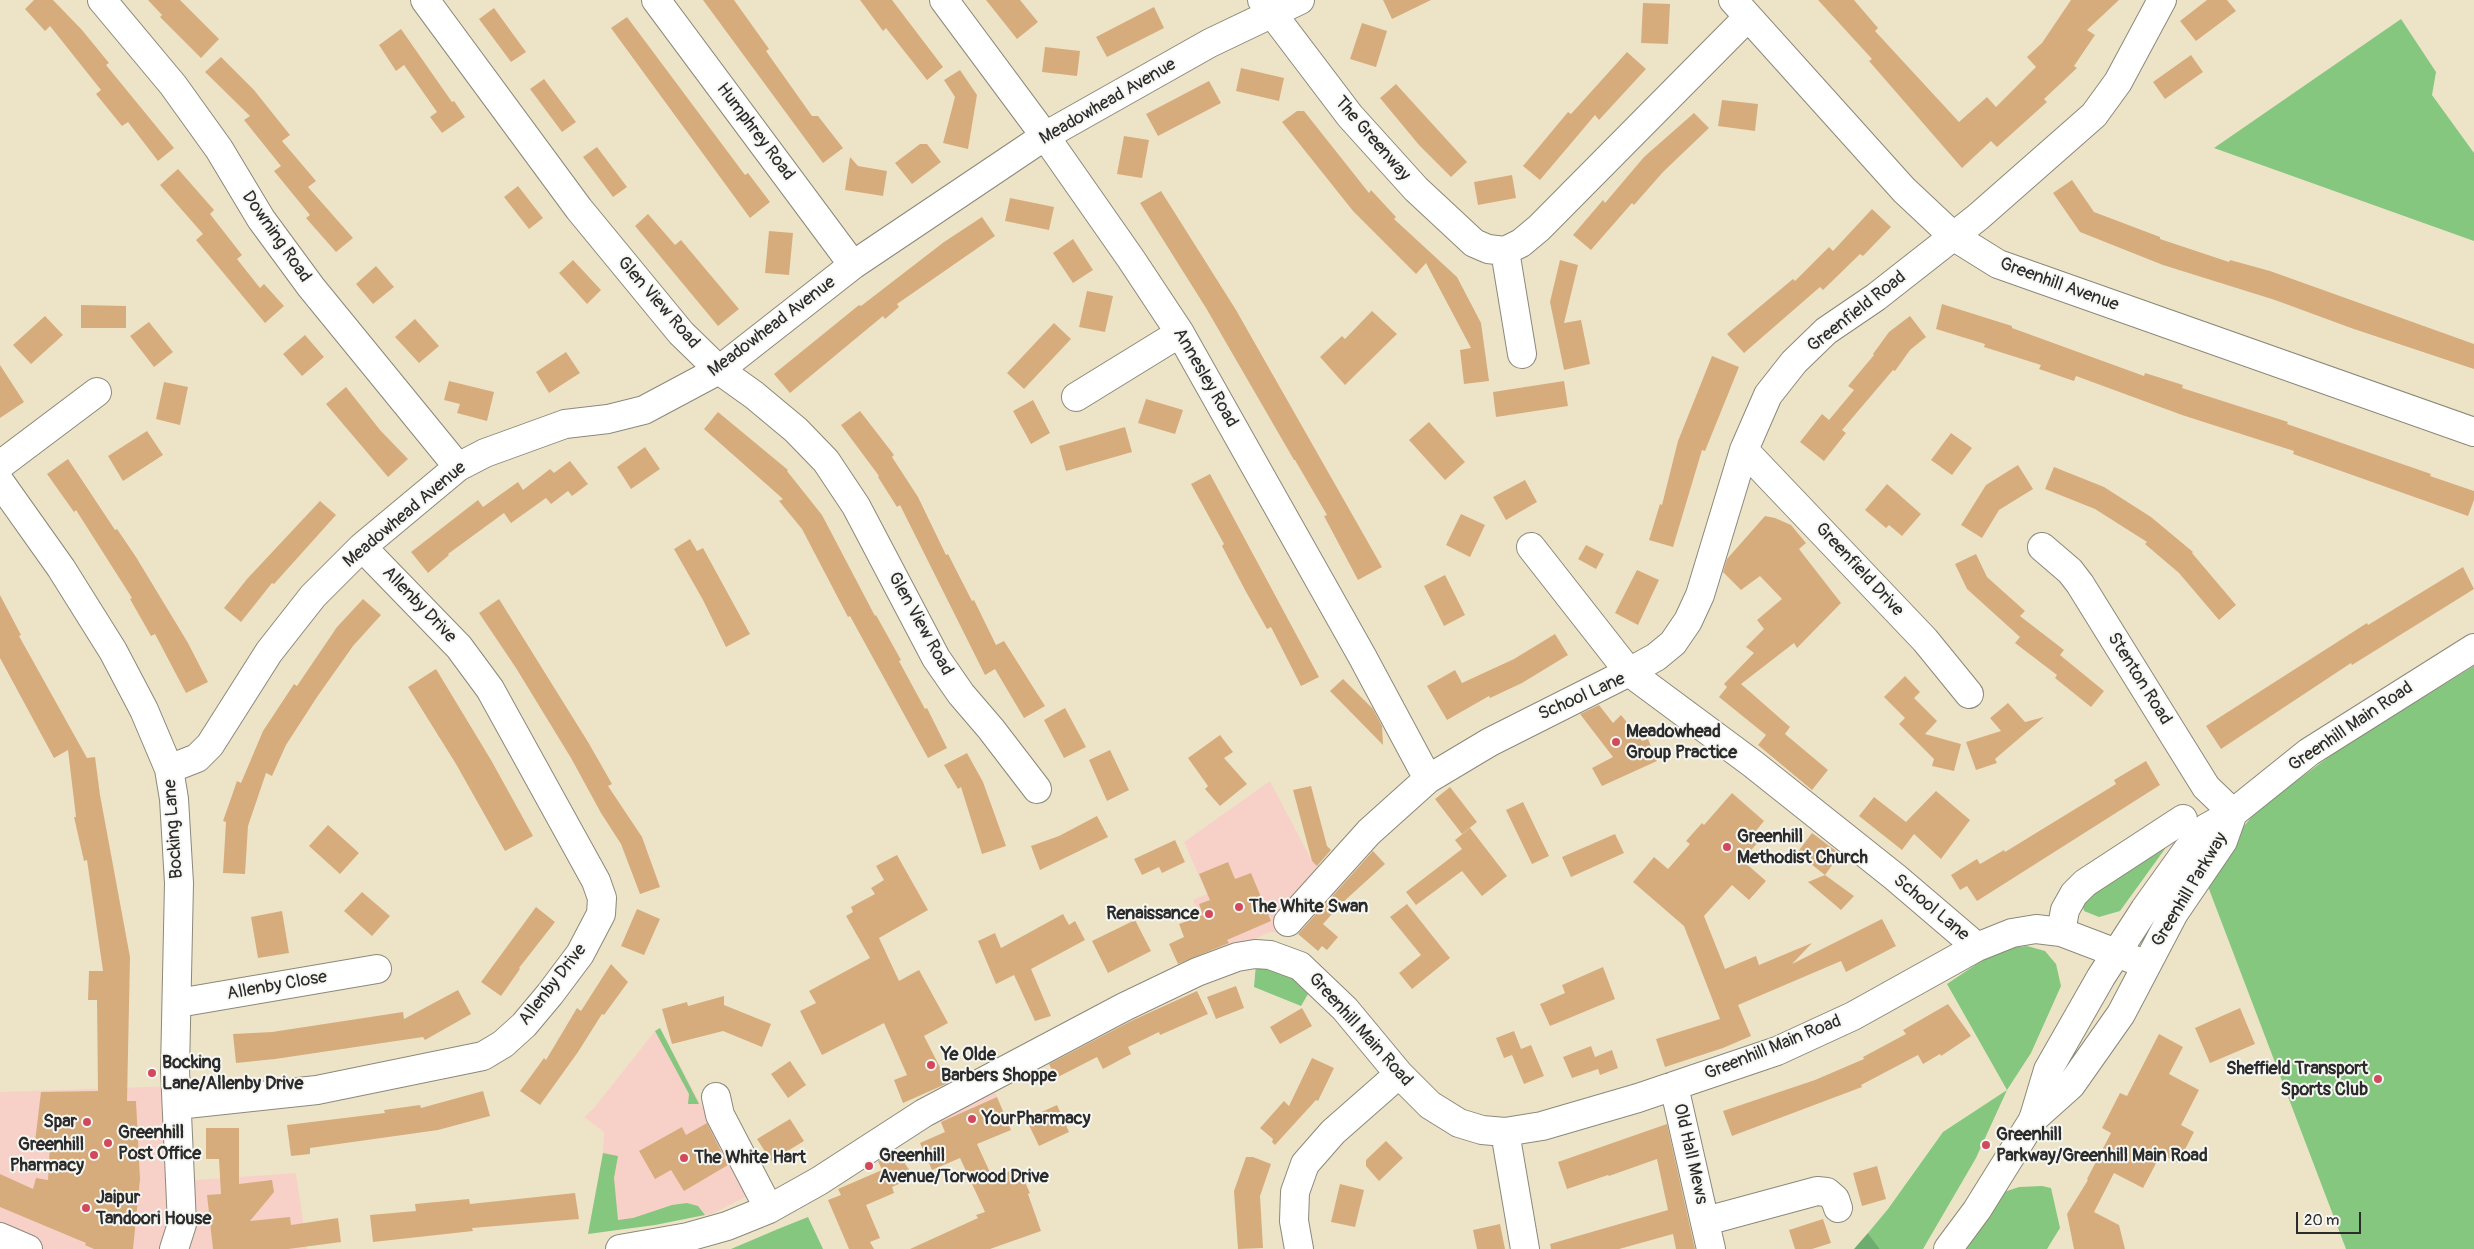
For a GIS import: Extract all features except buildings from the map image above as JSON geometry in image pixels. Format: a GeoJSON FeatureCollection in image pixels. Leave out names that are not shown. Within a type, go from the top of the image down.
{"type":"FeatureCollection","features":[{"type":"Feature","properties":{"kind":"street","name":"Downing Road"},"geometry":{"type":"LineString","coordinates":[[102,0],[173,85],[213,141],[261,219],[311,287],[458,468]]}},
{"type":"Feature","properties":{"kind":"street","name":"Glen View Road"},"geometry":{"type":"LineString","coordinates":[[425,0],[579,209],[682,333],[719,370],[754,395],[796,430],[826,461],[856,506],[936,658],[961,694],[1002,742],[1037,790]]}},
{"type":"Feature","properties":{"kind":"street","name":"Humphrey Road"},"geometry":{"type":"LineString","coordinates":[[656,0],[853,265]]}},
{"type":"Feature","properties":{"kind":"street","name":"Annesley Road"},"geometry":{"type":"LineString","coordinates":[[944,0],[1045,136],[1131,258],[1180,333],[1362,656],[1428,779]]}},
{"type":"Feature","properties":{"kind":"street","name":"Meadowhead Avenue"},"geometry":{"type":"LineString","coordinates":[[169,769],[197,758],[210,745],[269,652],[313,596],[362,547],[458,468],[485,453],[565,424],[608,419],[644,410],[719,370],[853,265],[1045,136],[1210,43],[1267,7],[1300,0]]}},
{"type":"Feature","properties":{"kind":"street","name":"Greenfield Road"},"geometry":{"type":"LineString","coordinates":[[1629,672],[1656,657],[1673,643],[1688,621],[1700,595],[1744,450],[1768,395],[1794,362],[1826,331],[1876,297],[1978,217],[2094,115],[2118,82],[2162,0]]}},
{"type":"Feature","properties":{"kind":"street","name":"The Greenway"},"geometry":{"type":"LineString","coordinates":[[1267,7],[1350,116],[1416,190],[1474,243],[1488,249],[1505,251]]}},
{"type":"Feature","properties":{"kind":"street","name":"Greenhill Avenue"},"geometry":{"type":"LineString","coordinates":[[1740,8],[1904,190],[1954,236],[1998,264],[2474,432]]}},
{"type":"Feature","properties":{"kind":"street"},"geometry":{"type":"LineString","coordinates":[[1522,354],[1505,251],[1522,243],[1539,228],[1740,8]]}},
{"type":"Feature","properties":{"kind":"street"},"geometry":{"type":"LineString","coordinates":[[1076,396],[1180,333]]}},
{"type":"Feature","properties":{"kind":"street"},"geometry":{"type":"LineString","coordinates":[[0,464],[97,392]]}},
{"type":"Feature","properties":{"kind":"street","name":"Greenfield Drive"},"geometry":{"type":"LineString","coordinates":[[1744,450],[1925,640],[1969,694]]}},
{"type":"Feature","properties":{"kind":"street","name":"Bocking Lane"},"geometry":{"type":"LineString","coordinates":[[0,482],[61,568],[113,651],[144,710],[169,769],[174,799],[179,883],[178,1003],[175,1070],[178,1237],[193,1249]]}},
{"type":"Feature","properties":{"kind":"street","name":"Allenby Drive"},"geometry":{"type":"LineString","coordinates":[[177,1105],[317,1090],[483,1056],[503,1044],[524,1025],[550,994],[580,954],[601,914],[602,898],[596,880],[490,689],[459,648],[362,547]]}},
{"type":"Feature","properties":{"kind":"street"},"geometry":{"type":"LineString","coordinates":[[1531,547],[1629,672]]}},
{"type":"Feature","properties":{"kind":"street","name":"Stenton Road"},"geometry":{"type":"LineString","coordinates":[[2042,547],[2070,571],[2080,584],[2206,788],[2233,813]]}},
{"type":"Feature","properties":{"kind":"street","name":"Greenhill Main Road"},"geometry":{"type":"LineString","coordinates":[[2233,813],[2309,752],[2474,648]]}},
{"type":"Feature","properties":{"kind":"street","name":"School Lane"},"geometry":{"type":"LineString","coordinates":[[1288,922],[1369,832],[1428,779],[1472,751],[1528,721],[1629,672],[1761,770],[1895,877],[1977,947]]}},
{"type":"Feature","properties":{"kind":"street","name":"Greenhill Parkway"},"geometry":{"type":"LineString","coordinates":[[1948,1249],[1977,1210],[2033,1120],[2048,1070],[2117,952],[2188,849],[2206,828],[2233,813]]}},
{"type":"Feature","properties":{"kind":"street","name":"Greenhill Parkway"},"geometry":{"type":"LineString","coordinates":[[2033,1120],[2071,1085],[2121,1014],[2174,913],[2223,841],[2233,813]]}},
{"type":"Feature","properties":{"kind":"street"},"geometry":{"type":"LineString","coordinates":[[2061,932],[2065,910],[2074,894],[2085,882],[2183,819]]}},
{"type":"Feature","properties":{"kind":"street","name":"Greenhill Main Road"},"geometry":{"type":"LineString","coordinates":[[620,1249],[688,1237],[728,1226],[768,1209],[819,1181],[924,1113],[1124,1008],[1197,972],[1237,957],[1255,954],[1270,955],[1300,966],[1345,1009],[1399,1074],[1430,1105],[1459,1123],[1482,1130],[1505,1132],[1542,1126],[1674,1086],[1777,1051],[1853,1016],[1977,947],[2012,933],[2036,929],[2061,932],[2146,964]]}},
{"type":"Feature","properties":{"kind":"street","name":"Allenby Close"},"geometry":{"type":"LineString","coordinates":[[178,1003],[377,969]]}},
{"type":"Feature","properties":{"kind":"street"},"geometry":{"type":"LineString","coordinates":[[1300,1249],[1294,1221],[1295,1192],[1305,1164],[1333,1132],[1399,1074]]}},
{"type":"Feature","properties":{"kind":"street","name":"Old Hall Mews"},"geometry":{"type":"LineString","coordinates":[[1674,1086],[1711,1249]]}},
{"type":"Feature","properties":{"kind":"street"},"geometry":{"type":"LineString","coordinates":[[716,1097],[720,1115],[768,1209]]}},
{"type":"Feature","properties":{"kind":"street"},"geometry":{"type":"LineString","coordinates":[[1505,1132],[1525,1249]]}},
{"type":"Feature","properties":{"kind":"street","name":"Old Hall Mews"},"geometry":{"type":"LineString","coordinates":[[1706,1221],[1817,1191],[1827,1192],[1835,1199],[1838,1208]]}},
{"type":"Feature","properties":{"kind":"street"},"geometry":{"type":"LineString","coordinates":[[0,1237],[28,1249]]}},
{"type":"Feature","properties":{"kind":"shaded area"},"geometry":{"type":"Polygon","coordinates":[[[1270,781],[1312,861],[1324,873],[1291,934],[1270,932],[1218,956],[1193,900],[1207,894],[1184,842],[1270,781]]]}},
{"type":"Feature","properties":{"kind":"shaded area"},"geometry":{"type":"Polygon","coordinates":[[[660,1028],[749,1195],[712,1214],[588,1234],[603,1153],[604,1132],[584,1117],[594,1108],[655,1031],[660,1028]]]}},
{"type":"Feature","properties":{"kind":"shaded area"},"geometry":{"type":"Polygon","coordinates":[[[176,1086],[180,1181],[296,1173],[307,1249],[0,1249],[0,1092],[176,1086]]]}},
{"type":"Feature","properties":{"kind":"shaded area"},"geometry":{"type":"Polygon","coordinates":[[[994,1089],[997,1097],[948,1139],[937,1115],[994,1089]]]}},
{"type":"Feature","properties":{"kind":"green space"},"geometry":{"type":"Polygon","coordinates":[[[2401,19],[2436,72],[2432,95],[2474,153],[2474,241],[2214,148],[2401,19]]]}},
{"type":"Feature","properties":{"kind":"green space","name":"Sheffield Transport Sports Club"},"geometry":{"type":"Polygon","coordinates":[[[2474,666],[2474,1249],[2346,1249],[2204,876],[2257,810],[2341,748],[2474,666]]]}},
{"type":"Feature","properties":{"kind":"green space"},"geometry":{"type":"Polygon","coordinates":[[[2175,835],[2120,911],[2099,917],[2084,911],[2082,892],[2175,835]]]}},
{"type":"Feature","properties":{"kind":"green space"},"geometry":{"type":"Polygon","coordinates":[[[2027,946],[2045,951],[2056,964],[2061,986],[2031,1053],[2007,1090],[1947,984],[1999,949],[2027,946]]]}},
{"type":"Feature","properties":{"kind":"green space"},"geometry":{"type":"Polygon","coordinates":[[[1256,964],[1288,973],[1308,994],[1301,1006],[1254,987],[1256,964]]]}},
{"type":"Feature","properties":{"kind":"green space"},"geometry":{"type":"Polygon","coordinates":[[[660,1028],[699,1104],[688,1104],[689,1094],[655,1031],[660,1028]]]}},
{"type":"Feature","properties":{"kind":"green space"},"geometry":{"type":"Polygon","coordinates":[[[2007,1090],[1976,1158],[1923,1249],[1880,1249],[1868,1233],[1888,1209],[1943,1132],[2007,1090]]]}},
{"type":"Feature","properties":{"kind":"green space"},"geometry":{"type":"Polygon","coordinates":[[[603,1153],[618,1156],[614,1178],[618,1220],[633,1218],[672,1205],[687,1203],[698,1206],[705,1215],[655,1225],[588,1234],[603,1153]]]}},
{"type":"Feature","properties":{"kind":"green space"},"geometry":{"type":"Polygon","coordinates":[[[2042,1186],[2051,1188],[2060,1228],[2047,1249],[1961,1249],[2001,1193],[2019,1187],[2042,1186]]]}},
{"type":"Feature","properties":{"kind":"green space"},"geometry":{"type":"Polygon","coordinates":[[[808,1217],[823,1249],[731,1249],[778,1229],[808,1217]]]}},
{"type":"Feature","properties":{"kind":"green space"},"geometry":{"type":"Polygon","coordinates":[[[1868,1233],[1880,1249],[1854,1249],[1868,1233]]]}},
{"type":"Feature","properties":{"kind":"place","name":"Meadowhead Group Practice"},"geometry":{"type":"Point","coordinates":[1616,742]}},
{"type":"Feature","properties":{"kind":"place","name":"Greenhill Methodist Church"},"geometry":{"type":"Point","coordinates":[1727,847]}},
{"type":"Feature","properties":{"kind":"place","name":"The White Swan"},"geometry":{"type":"Point","coordinates":[1239,907]}},
{"type":"Feature","properties":{"kind":"place","name":"Renaissance"},"geometry":{"type":"Point","coordinates":[1209,914]}},
{"type":"Feature","properties":{"kind":"place","name":"Ye Olde Barbers Shoppe"},"geometry":{"type":"Point","coordinates":[931,1065]}},
{"type":"Feature","properties":{"kind":"place","name":"Bocking Lane/Allenby Drive"},"geometry":{"type":"Point","coordinates":[152,1073]}},
{"type":"Feature","properties":{"kind":"place","name":"Sheffield Transport Sports Club"},"geometry":{"type":"Point","coordinates":[2378,1079]}},
{"type":"Feature","properties":{"kind":"place","name":"YourPharmacy"},"geometry":{"type":"Point","coordinates":[972,1119]}},
{"type":"Feature","properties":{"kind":"place","name":"Spar"},"geometry":{"type":"Point","coordinates":[87,1122]}},
{"type":"Feature","properties":{"kind":"place","name":"Greenhill Post Office"},"geometry":{"type":"Point","coordinates":[108,1143]}},
{"type":"Feature","properties":{"kind":"place","name":"Greenhill Parkway/Greenhill Main Road"},"geometry":{"type":"Point","coordinates":[1986,1145]}},
{"type":"Feature","properties":{"kind":"place","name":"Greenhill Pharmacy"},"geometry":{"type":"Point","coordinates":[94,1155]}},
{"type":"Feature","properties":{"kind":"place","name":"The White Hart"},"geometry":{"type":"Point","coordinates":[684,1158]}},
{"type":"Feature","properties":{"kind":"place","name":"Greenhill Avenue/Torwood Drive"},"geometry":{"type":"Point","coordinates":[869,1166]}},
{"type":"Feature","properties":{"kind":"place","name":"Jaipur Tandoori House"},"geometry":{"type":"Point","coordinates":[86,1208]}}]}
